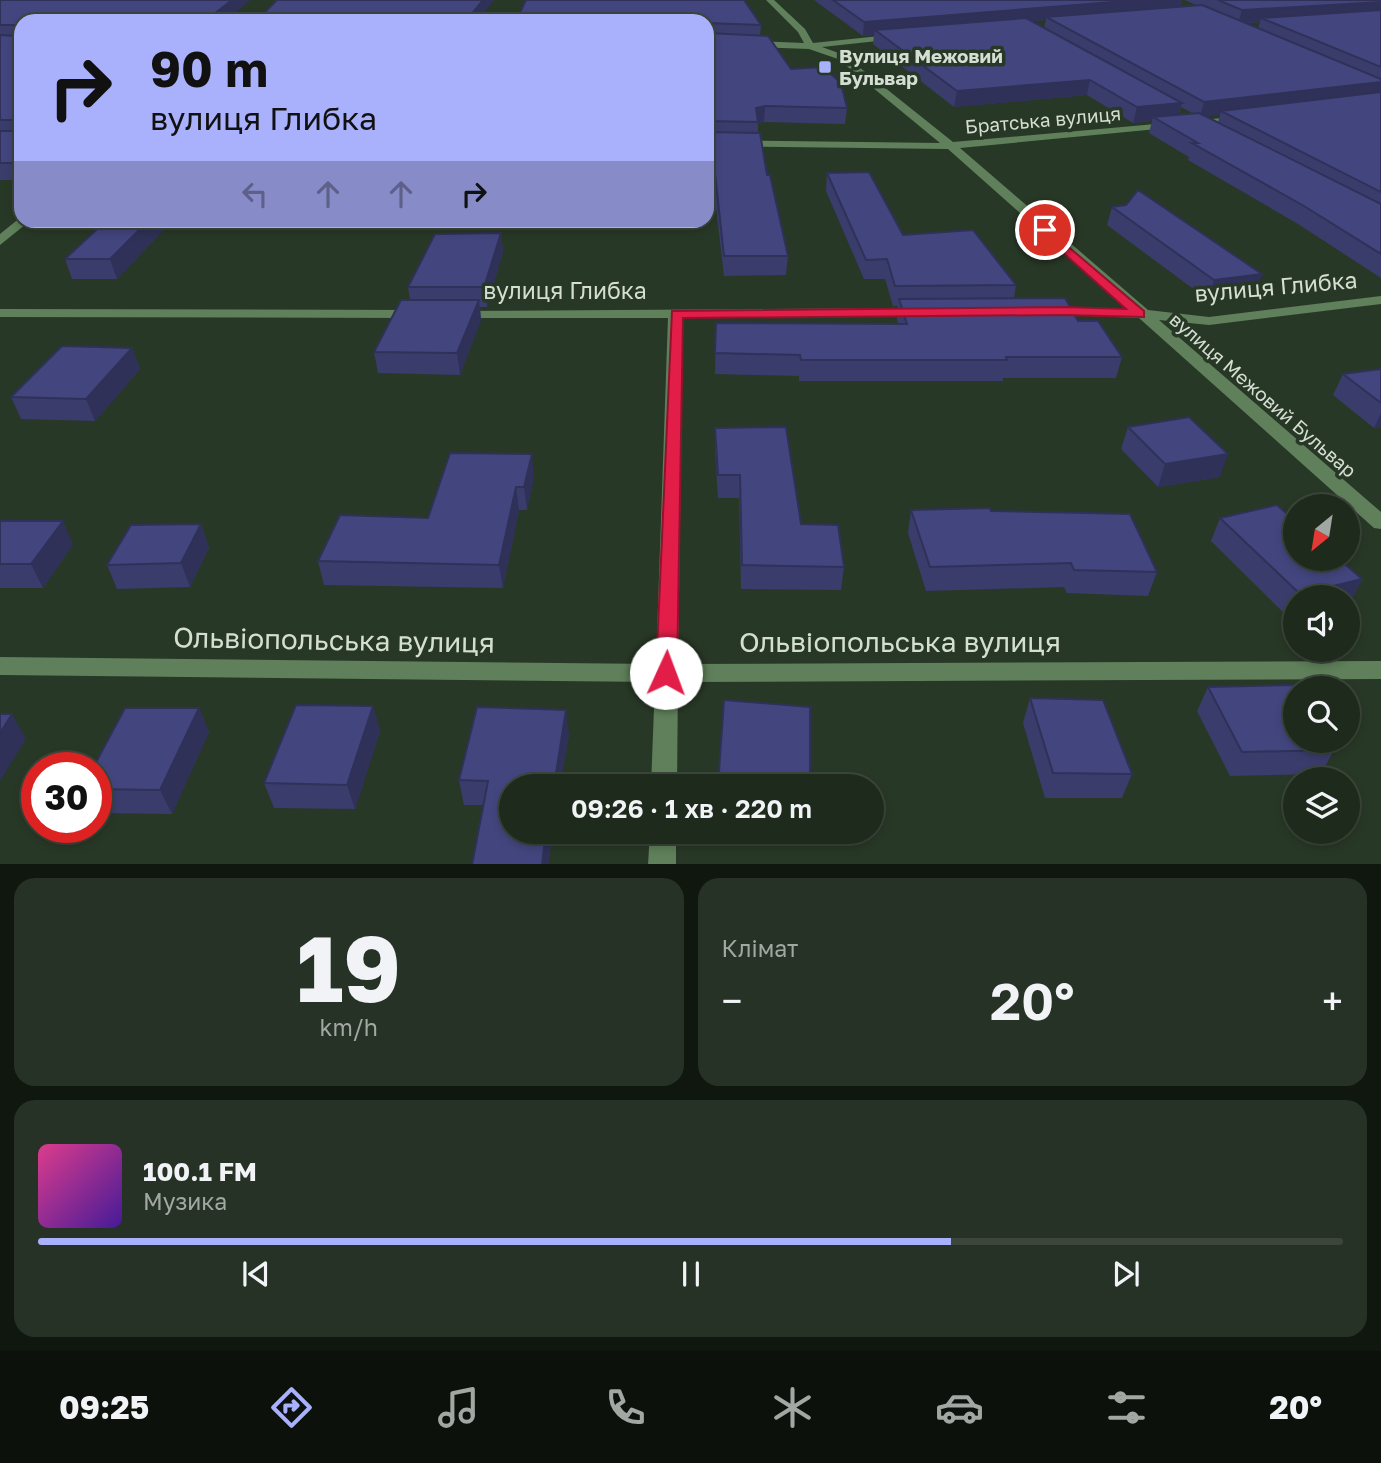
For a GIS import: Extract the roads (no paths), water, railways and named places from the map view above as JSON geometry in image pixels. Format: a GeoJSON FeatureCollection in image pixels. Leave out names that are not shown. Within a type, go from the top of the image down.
{"type":"FeatureCollection","features":[{"type":"Feature","properties":{"kind":"street"},"geometry":{"type":"LineString","coordinates":[[770,0],[802,31],[810,46]]}},
{"type":"Feature","properties":{"kind":"street"},"geometry":{"type":"LineString","coordinates":[[714,42],[810,46],[905,35]]}},
{"type":"Feature","properties":{"kind":"street","name":"вулиця Межовий Бульвар"},"geometry":{"type":"LineString","coordinates":[[810,46],[841,57],[951,146],[1139,314],[1381,523]]}},
{"type":"Feature","properties":{"kind":"street"},"geometry":{"type":"LineString","coordinates":[[1174,110],[1210,130]]}},
{"type":"Feature","properties":{"kind":"street","name":"Братська вулиця"},"geometry":{"type":"LineString","coordinates":[[714,143],[951,146],[1250,117]]}},
{"type":"Feature","properties":{"kind":"street"},"geometry":{"type":"LineString","coordinates":[[0,241],[15,228]]}},
{"type":"Feature","properties":{"kind":"street","name":"вулиця Глибка"},"geometry":{"type":"LineString","coordinates":[[1036,311],[1139,314],[1209,321],[1381,300]]}},
{"type":"Feature","properties":{"kind":"street","name":"вулиця Глибка"},"geometry":{"type":"LineString","coordinates":[[0,313],[939,312]]}},
{"type":"Feature","properties":{"kind":"street"},"geometry":{"type":"LineString","coordinates":[[664,774],[676,314]]}},
{"type":"Feature","properties":{"kind":"street","name":"Ольвіопольська вулиця"},"geometry":{"type":"LineString","coordinates":[[0,666],[666,673],[1381,670]]}},
{"type":"Feature","properties":{"kind":"street"},"geometry":{"type":"LineString","coordinates":[[662,864],[663,844]]}},
{"type":"Feature","properties":{"kind":"place","name":"Вулиця Межовий Бульвар"},"geometry":{"type":"Point","coordinates":[825,67]}}]}
